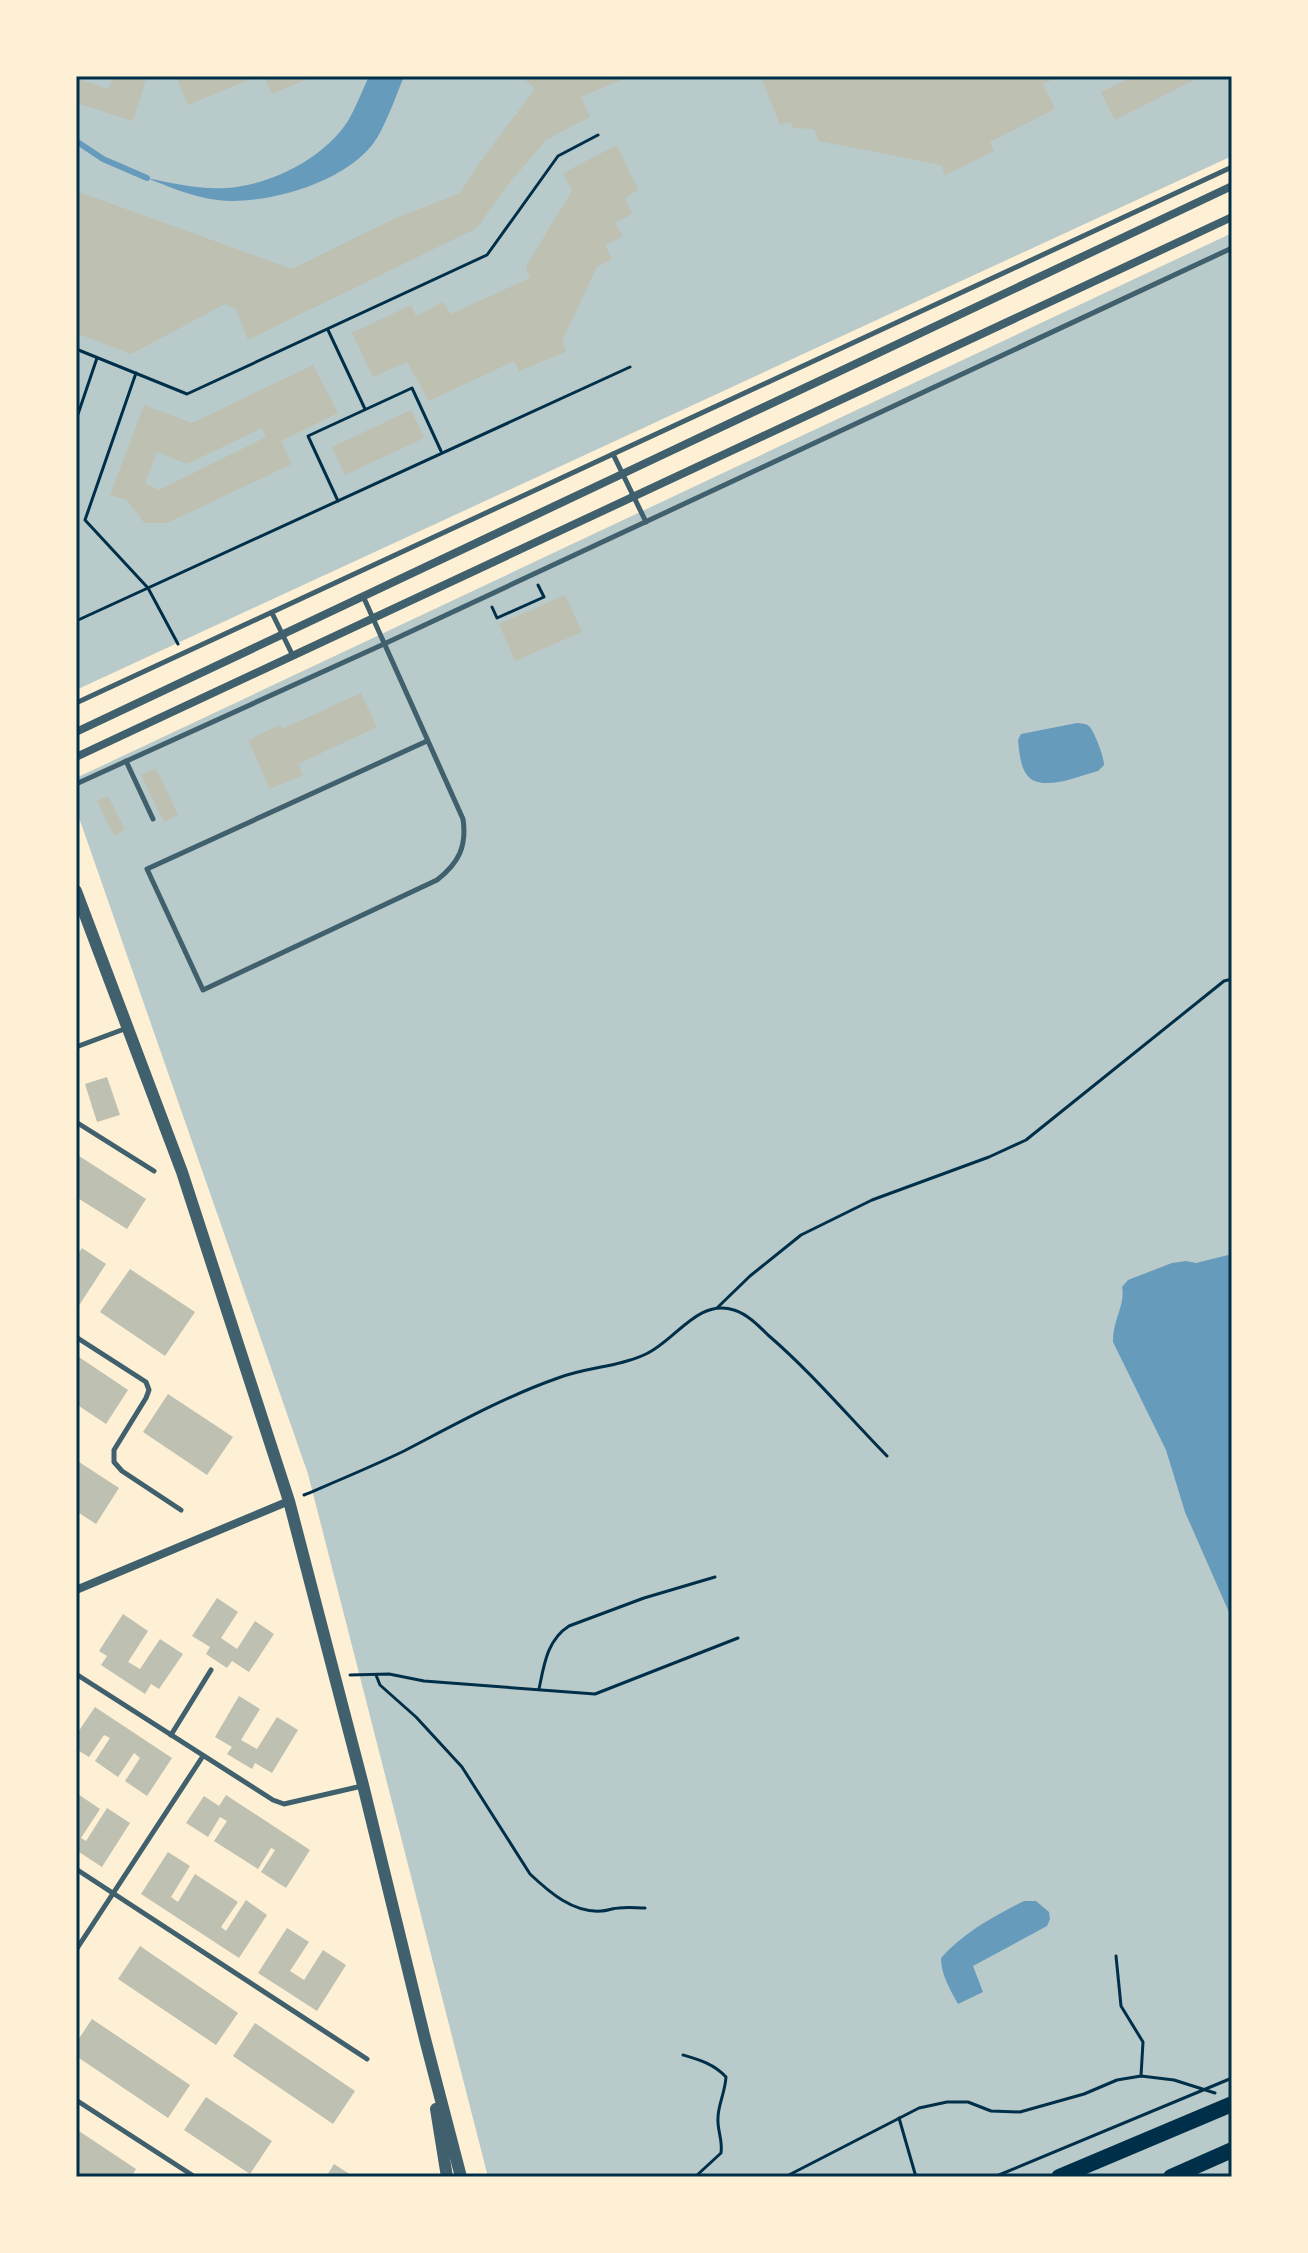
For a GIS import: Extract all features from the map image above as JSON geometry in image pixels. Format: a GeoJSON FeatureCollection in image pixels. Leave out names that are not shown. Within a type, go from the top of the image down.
{"type":"FeatureCollection","features":[{"type":"Feature","properties":{"kind":"highway"},"geometry":{"type":"LineString","coordinates":[[1059,2177],[1232,2104]]}},
{"type":"Feature","properties":{"kind":"highway"},"geometry":{"type":"LineString","coordinates":[[1171,2177],[1232,2150]]}},
{"type":"Feature","properties":{"kind":"street"},"geometry":{"type":"LineString","coordinates":[[76,732],[1232,186]]}},
{"type":"Feature","properties":{"kind":"street"},"geometry":{"type":"LineString","coordinates":[[76,757],[1232,217]]}},
{"type":"Feature","properties":{"kind":"street"},"geometry":{"type":"LineString","coordinates":[[76,891],[182,1172],[289,1501],[461,2177]]}},
{"type":"Feature","properties":{"kind":"street"},"geometry":{"type":"LineString","coordinates":[[76,1590],[289,1501]]}},
{"type":"Feature","properties":{"kind":"street"},"geometry":{"type":"LineString","coordinates":[[425,2039],[447,2177]]}},
{"type":"Feature","properties":{"kind":"lane"},"geometry":{"type":"LineString","coordinates":[[76,703],[1232,167]]}},
{"type":"Feature","properties":{"kind":"lane"},"geometry":{"type":"LineString","coordinates":[[76,784],[533,575],[1232,248]]}},
{"type":"Feature","properties":{"kind":"lane"},"geometry":{"type":"LineString","coordinates":[[613,454],[646,522]]}},
{"type":"Feature","properties":{"kind":"lane"},"geometry":{"type":"LineString","coordinates":[[362,595],[463,819],[462,852],[437,880],[203,990],[147,869],[427,741]]}},
{"type":"Feature","properties":{"kind":"lane"},"geometry":{"type":"LineString","coordinates":[[272,613],[293,656]]}},
{"type":"Feature","properties":{"kind":"lane"},"geometry":{"type":"LineString","coordinates":[[126,761],[153,819]]}},
{"type":"Feature","properties":{"kind":"lane"},"geometry":{"type":"LineString","coordinates":[[76,1047],[127,1028]]}},
{"type":"Feature","properties":{"kind":"lane"},"geometry":{"type":"LineString","coordinates":[[76,1122],[154,1171]]}},
{"type":"Feature","properties":{"kind":"lane"},"geometry":{"type":"LineString","coordinates":[[76,1337],[146,1382],[149,1390],[146,1398],[114,1450],[114,1462],[122,1471],[181,1510]]}},
{"type":"Feature","properties":{"kind":"lane"},"geometry":{"type":"LineString","coordinates":[[171,1735],[211,1670]]}},
{"type":"Feature","properties":{"kind":"lane"},"geometry":{"type":"LineString","coordinates":[[76,1674],[273,1800],[284,1804],[363,1785]]}},
{"type":"Feature","properties":{"kind":"lane"},"geometry":{"type":"LineString","coordinates":[[76,1950],[203,1756]]}},
{"type":"Feature","properties":{"kind":"lane"},"geometry":{"type":"LineString","coordinates":[[76,1869],[367,2059]]}},
{"type":"Feature","properties":{"kind":"lane"},"geometry":{"type":"LineString","coordinates":[[76,2100],[195,2177]]}},
{"type":"Feature","properties":{"kind":"path"},"geometry":{"type":"LineString","coordinates":[[76,349],[187,394],[487,255],[558,156],[598,135]]}},
{"type":"Feature","properties":{"kind":"path"},"geometry":{"type":"LineString","coordinates":[[327,329],[365,409]]}},
{"type":"Feature","properties":{"kind":"path"},"geometry":{"type":"LineString","coordinates":[[76,420],[97,358]]}},
{"type":"Feature","properties":{"kind":"path"},"geometry":{"type":"LineString","coordinates":[[76,621],[630,367]]}},
{"type":"Feature","properties":{"kind":"path"},"geometry":{"type":"LineString","coordinates":[[136,373],[85,520],[148,588],[184,654]]}},
{"type":"Feature","properties":{"kind":"path"},"geometry":{"type":"LineString","coordinates":[[338,501],[308,436],[365,409],[412,388],[442,453]]}},
{"type":"Feature","properties":{"kind":"path"},"geometry":{"type":"LineString","coordinates":[[487,596],[497,618],[544,597],[533,575]]}},
{"type":"Feature","properties":{"kind":"path"},"geometry":{"type":"LineString","coordinates":[[718,1307],[750,1276],[801,1235],[872,1200],[989,1157],[1026,1140],[1224,981],[1232,979]]}},
{"type":"Feature","properties":{"kind":"path"},"geometry":{"type":"LineString","coordinates":[[289,1501],[360,1472],[472,1415],[559,1377],[647,1354],[663,1345],[701,1312],[718,1307],[748,1317],[791,1355],[887,1456]]}},
{"type":"Feature","properties":{"kind":"path"},"geometry":{"type":"LineString","coordinates":[[539,1689],[545,1659],[560,1632],[569,1626],[644,1598],[715,1577]]}},
{"type":"Feature","properties":{"kind":"path"},"geometry":{"type":"LineString","coordinates":[[334,1676],[389,1674],[424,1681],[595,1694],[738,1638]]}},
{"type":"Feature","properties":{"kind":"path"},"geometry":{"type":"LineString","coordinates":[[376,1675],[380,1685],[443,1744],[462,1767],[530,1874],[539,1882],[581,1909],[645,1908]]}},
{"type":"Feature","properties":{"kind":"path"},"geometry":{"type":"LineString","coordinates":[[1116,1956],[1121,2006],[1143,2042],[1141,2076]]}},
{"type":"Feature","properties":{"kind":"path"},"geometry":{"type":"LineString","coordinates":[[683,2055],[706,2062],[726,2077],[726,2091],[717,2120],[721,2153],[695,2177]]}},
{"type":"Feature","properties":{"kind":"path"},"geometry":{"type":"LineString","coordinates":[[785,2177],[919,2108],[947,2102],[968,2102],[991,2111],[1020,2112],[1084,2094],[1117,2080],[1141,2076],[1174,2080],[1218,2094]]}},
{"type":"Feature","properties":{"kind":"path"},"geometry":{"type":"LineString","coordinates":[[994,2177],[1232,2078]]}},
{"type":"Feature","properties":{"kind":"path"},"geometry":{"type":"LineString","coordinates":[[899,2118],[916,2177]]}},
{"type":"Feature","properties":{"kind":"shaded area"},"geometry":{"type":"Polygon","coordinates":[[[76,76],[1232,76],[1232,156],[76,690],[76,76]]]}},
{"type":"Feature","properties":{"kind":"shaded area"},"geometry":{"type":"Polygon","coordinates":[[[1232,233],[1232,2177],[488,2177],[308,1474],[76,809],[76,778],[1232,233]]]}},
{"type":"Feature","properties":{"kind":"water"},"geometry":{"type":"Polygon","coordinates":[[[369,76],[404,76],[377,138],[364,154],[327,179],[282,195],[237,201],[199,197],[147,178],[216,188],[243,186],[278,176],[310,158],[337,135],[351,116],[369,76]]]}},
{"type":"Feature","properties":{"kind":"water"},"geometry":{"type":"Polygon","coordinates":[[[1077,723],[1090,727],[1104,765],[1098,771],[1058,782],[1031,779],[1021,761],[1018,740],[1021,734],[1077,723]]]}},
{"type":"Feature","properties":{"kind":"water"},"geometry":{"type":"Polygon","coordinates":[[[1232,1254],[1232,1619],[1185,1512],[1166,1450],[1113,1342],[1122,1287],[1128,1280],[1172,1263],[1196,1263],[1232,1254]]]}},
{"type":"Feature","properties":{"kind":"water"},"geometry":{"type":"Polygon","coordinates":[[[1024,1901],[1036,1901],[1049,1912],[1047,1926],[973,1966],[983,1992],[958,2004],[944,1976],[941,1958],[969,1933],[1024,1901]]]}},
{"type":"Feature","properties":{"kind":"building"},"geometry":{"type":"Polygon","coordinates":[[[113,76],[147,76],[133,121],[76,103],[76,78],[109,89],[113,76]]]}},
{"type":"Feature","properties":{"kind":"building"},"geometry":{"type":"Polygon","coordinates":[[[176,76],[258,76],[188,105],[176,76]]]}},
{"type":"Feature","properties":{"kind":"building"},"geometry":{"type":"Polygon","coordinates":[[[264,76],[315,76],[272,94],[264,76]]]}},
{"type":"Feature","properties":{"kind":"building"},"geometry":{"type":"Polygon","coordinates":[[[521,76],[630,76],[581,97],[590,117],[546,140],[477,228],[248,340],[236,309],[225,304],[131,354],[76,333],[76,193],[292,269],[391,220],[460,193],[535,89],[521,76]]]}},
{"type":"Feature","properties":{"kind":"building"},"geometry":{"type":"Polygon","coordinates":[[[763,76],[890,76],[919,79],[933,76],[1060,76],[1043,84],[1055,109],[990,142],[994,151],[945,175],[941,165],[819,141],[814,129],[793,128],[791,122],[780,125],[763,76]]]}},
{"type":"Feature","properties":{"kind":"building"},"geometry":{"type":"Polygon","coordinates":[[[1134,76],[1202,76],[1115,120],[1101,92],[1134,76]]]}},
{"type":"Feature","properties":{"kind":"building"},"geometry":{"type":"Polygon","coordinates":[[[617,145],[638,190],[625,198],[632,214],[615,223],[623,236],[605,245],[612,259],[597,267],[562,341],[566,352],[519,371],[514,361],[429,401],[407,362],[373,377],[352,333],[411,305],[416,316],[443,302],[451,314],[530,278],[526,266],[572,191],[563,173],[617,145]]]}},
{"type":"Feature","properties":{"kind":"building"},"geometry":{"type":"Polygon","coordinates":[[[313,365],[338,413],[281,441],[292,464],[167,523],[144,523],[127,500],[110,495],[144,405],[192,423],[313,365]],[[262,428],[187,464],[157,452],[145,483],[159,490],[266,437],[262,428]]]}},
{"type":"Feature","properties":{"kind":"building"},"geometry":{"type":"Polygon","coordinates":[[[411,410],[424,438],[345,475],[332,447],[411,410]]]}},
{"type":"Feature","properties":{"kind":"building"},"geometry":{"type":"Polygon","coordinates":[[[565,595],[582,632],[515,661],[499,624],[565,595]]]}},
{"type":"Feature","properties":{"kind":"building"},"geometry":{"type":"Polygon","coordinates":[[[361,693],[377,727],[298,764],[303,775],[270,789],[248,740],[280,725],[282,729],[361,693]]]}},
{"type":"Feature","properties":{"kind":"building"},"geometry":{"type":"Polygon","coordinates":[[[156,768],[178,815],[164,822],[141,775],[156,768]]]}},
{"type":"Feature","properties":{"kind":"building"},"geometry":{"type":"Polygon","coordinates":[[[108,796],[125,830],[114,836],[97,801],[108,796]]]}},
{"type":"Feature","properties":{"kind":"building"},"geometry":{"type":"Polygon","coordinates":[[[107,1077],[120,1115],[97,1122],[85,1084],[107,1077]]]}},
{"type":"Feature","properties":{"kind":"building"},"geometry":{"type":"Polygon","coordinates":[[[76,1154],[146,1199],[127,1229],[76,1197],[76,1154]]]}},
{"type":"Feature","properties":{"kind":"building"},"geometry":{"type":"Polygon","coordinates":[[[82,1248],[106,1264],[78,1307],[76,1257],[82,1248]]]}},
{"type":"Feature","properties":{"kind":"building"},"geometry":{"type":"Polygon","coordinates":[[[130,1269],[195,1312],[165,1356],[100,1312],[130,1269]]]}},
{"type":"Feature","properties":{"kind":"building"},"geometry":{"type":"Polygon","coordinates":[[[76,1355],[128,1390],[106,1424],[76,1404],[76,1355]]]}},
{"type":"Feature","properties":{"kind":"building"},"geometry":{"type":"Polygon","coordinates":[[[168,1394],[233,1437],[207,1475],[143,1432],[168,1394]]]}},
{"type":"Feature","properties":{"kind":"building"},"geometry":{"type":"Polygon","coordinates":[[[76,1460],[119,1488],[96,1524],[76,1511],[76,1460]]]}},
{"type":"Feature","properties":{"kind":"building"},"geometry":{"type":"Polygon","coordinates":[[[217,1598],[238,1612],[221,1638],[237,1649],[255,1621],[274,1634],[249,1672],[232,1661],[227,1668],[206,1654],[210,1647],[192,1636],[217,1598]]]}},
{"type":"Feature","properties":{"kind":"building"},"geometry":{"type":"Polygon","coordinates":[[[123,1614],[148,1631],[128,1662],[140,1669],[160,1639],[183,1654],[159,1689],[151,1684],[145,1694],[101,1665],[107,1656],[99,1651],[123,1614]]]}},
{"type":"Feature","properties":{"kind":"building"},"geometry":{"type":"Polygon","coordinates":[[[239,1696],[260,1709],[241,1740],[257,1749],[277,1717],[298,1730],[272,1773],[255,1763],[252,1769],[227,1754],[232,1747],[215,1737],[239,1696]]]}},
{"type":"Feature","properties":{"kind":"building"},"geometry":{"type":"Polygon","coordinates":[[[95,1707],[172,1758],[147,1796],[125,1781],[140,1758],[134,1753],[118,1777],[95,1761],[110,1738],[104,1735],[89,1757],[76,1749],[76,1735],[95,1707]]]}},
{"type":"Feature","properties":{"kind":"building"},"geometry":{"type":"Polygon","coordinates":[[[78,1794],[100,1809],[81,1838],[86,1841],[107,1808],[130,1823],[102,1867],[76,1850],[78,1794]]]}},
{"type":"Feature","properties":{"kind":"building"},"geometry":{"type":"Polygon","coordinates":[[[226,1795],[310,1850],[286,1888],[261,1872],[275,1850],[271,1848],[258,1869],[214,1841],[227,1821],[220,1817],[208,1837],[186,1823],[204,1796],[219,1806],[226,1795]]]}},
{"type":"Feature","properties":{"kind":"building"},"geometry":{"type":"Polygon","coordinates":[[[168,1852],[190,1866],[171,1897],[178,1902],[195,1874],[238,1902],[221,1927],[226,1931],[246,1900],[267,1915],[239,1958],[141,1894],[168,1852]]]}},
{"type":"Feature","properties":{"kind":"building"},"geometry":{"type":"Polygon","coordinates":[[[287,1928],[309,1942],[290,1971],[304,1980],[323,1950],[346,1965],[317,2011],[258,1973],[287,1928]]]}},
{"type":"Feature","properties":{"kind":"building"},"geometry":{"type":"Polygon","coordinates":[[[140,1946],[238,2013],[216,2045],[118,1979],[140,1946]]]}},
{"type":"Feature","properties":{"kind":"building"},"geometry":{"type":"Polygon","coordinates":[[[92,2019],[190,2085],[168,2118],[76,2056],[76,2043],[92,2019]]]}},
{"type":"Feature","properties":{"kind":"building"},"geometry":{"type":"Polygon","coordinates":[[[255,2023],[355,2091],[333,2124],[233,2056],[255,2023]]]}},
{"type":"Feature","properties":{"kind":"building"},"geometry":{"type":"Polygon","coordinates":[[[206,2097],[272,2141],[250,2174],[184,2130],[206,2097]]]}},
{"type":"Feature","properties":{"kind":"building"},"geometry":{"type":"Polygon","coordinates":[[[76,2129],[136,2169],[131,2177],[76,2176],[76,2129]]]}},
{"type":"Feature","properties":{"kind":"building"},"geometry":{"type":"Polygon","coordinates":[[[334,2164],[354,2177],[326,2177],[334,2164]]]}},
{"type":"Feature","properties":{"kind":"waterway"},"geometry":{"type":"LineString","coordinates":[[76,141],[103,159],[147,178]]}}]}
